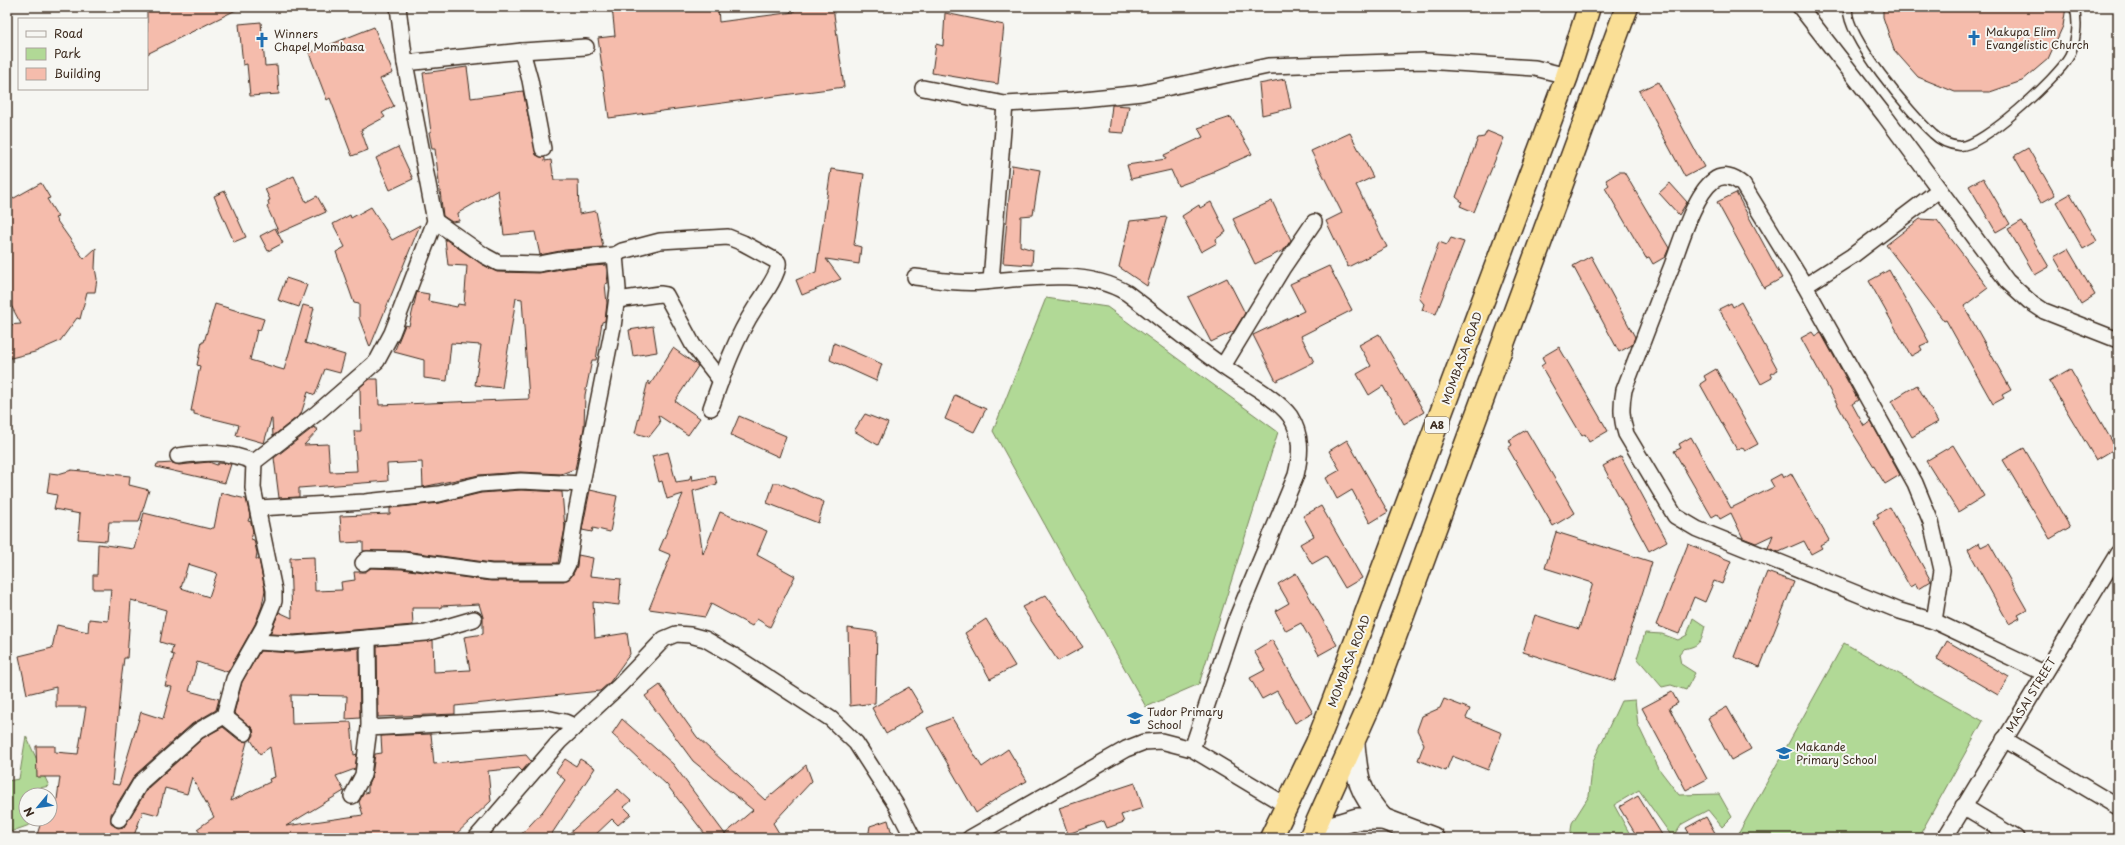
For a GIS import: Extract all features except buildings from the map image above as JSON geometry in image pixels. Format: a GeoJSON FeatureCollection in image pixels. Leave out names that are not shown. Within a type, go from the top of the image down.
{"type":"FeatureCollection","features":[{"type":"Feature","properties":{"kind":"highway","name":"MOMBASA ROAD"},"geometry":{"type":"LineString","coordinates":[[1271,838],[1317,743],[1333,702],[1567,76],[1589,7]]}},
{"type":"Feature","properties":{"kind":"highway"},"geometry":{"type":"LineString","coordinates":[[1312,835],[1354,744],[1371,702],[1627,7]]}},
{"type":"Feature","properties":{"kind":"main road"},"geometry":{"type":"LineString","coordinates":[[1354,744],[1356,773],[1361,786],[1368,802],[1383,819]]}},
{"type":"Feature","properties":{"kind":"main road"},"geometry":{"type":"LineString","coordinates":[[1312,835],[1357,819],[1383,819],[1433,838]]}},
{"type":"Feature","properties":{"kind":"street"},"geometry":{"type":"LineString","coordinates":[[119,819],[130,798],[141,782],[198,731],[224,716],[234,679],[256,642],[271,610],[274,590],[253,488],[254,462],[317,413],[377,361],[392,333],[435,221],[405,63],[398,7]]}},
{"type":"Feature","properties":{"kind":"street"},"geometry":{"type":"LineString","coordinates":[[1800,7],[1886,116],[1938,190],[2007,281],[2029,301],[2044,311],[2118,340]]}},
{"type":"Feature","properties":{"kind":"street"},"geometry":{"type":"LineString","coordinates":[[405,63],[522,51],[586,48]]}},
{"type":"Feature","properties":{"kind":"street"},"geometry":{"type":"LineString","coordinates":[[522,51],[531,85],[543,149]]}},
{"type":"Feature","properties":{"kind":"street"},"geometry":{"type":"LineString","coordinates":[[923,88],[1005,104],[1073,100],[1142,93],[1268,66],[1454,61],[1535,68],[1567,76]]}},
{"type":"Feature","properties":{"kind":"street"},"geometry":{"type":"LineString","coordinates":[[991,281],[1005,104]]}},
{"type":"Feature","properties":{"kind":"street"},"geometry":{"type":"LineString","coordinates":[[1934,621],[1942,570],[1930,522],[1915,483],[1805,286],[1743,185],[1736,179],[1726,176],[1718,177],[1700,197],[1686,226],[1624,390],[1620,410],[1626,434],[1675,516],[1697,529],[1900,611],[1934,621],[2044,673]]}},
{"type":"Feature","properties":{"kind":"street"},"geometry":{"type":"LineString","coordinates":[[1805,286],[1852,256],[1938,190]]}},
{"type":"Feature","properties":{"kind":"street"},"geometry":{"type":"LineString","coordinates":[[435,221],[485,256],[498,263],[539,264],[566,259],[615,255],[622,251],[660,241],[728,237],[743,243],[778,262],[778,269],[766,293],[741,329],[711,408]]}},
{"type":"Feature","properties":{"kind":"street"},"geometry":{"type":"LineString","coordinates":[[1223,366],[1282,269],[1314,222]]}},
{"type":"Feature","properties":{"kind":"street"},"geometry":{"type":"LineString","coordinates":[[363,563],[367,559],[403,560],[491,572],[564,572],[568,564],[613,327],[618,289],[615,255]]}},
{"type":"Feature","properties":{"kind":"street"},"geometry":{"type":"LineString","coordinates":[[915,277],[964,282],[1038,276],[1093,280],[1109,283],[1127,293],[1223,366],[1274,401],[1290,416],[1299,436],[1301,454],[1296,475],[1236,622],[1192,749]]}},
{"type":"Feature","properties":{"kind":"street"},"geometry":{"type":"LineString","coordinates":[[617,300],[660,294],[666,296],[693,345],[721,381]]}},
{"type":"Feature","properties":{"kind":"street"},"geometry":{"type":"LineString","coordinates":[[178,456],[214,452],[230,454],[254,462]]}},
{"type":"Feature","properties":{"kind":"street"},"geometry":{"type":"LineString","coordinates":[[258,508],[365,502],[439,494],[480,484],[520,481],[582,484]]}},
{"type":"Feature","properties":{"kind":"street","name":"MASAI STREET"},"geometry":{"type":"LineString","coordinates":[[1945,838],[1963,806],[2118,553]]}},
{"type":"Feature","properties":{"kind":"street"},"geometry":{"type":"LineString","coordinates":[[256,642],[294,644],[426,633],[474,619]]}},
{"type":"Feature","properties":{"kind":"street"},"geometry":{"type":"LineString","coordinates":[[476,838],[559,742],[619,686],[664,638],[676,634],[690,635],[705,639],[736,657],[836,724],[856,743],[896,804],[913,838]]}},
{"type":"Feature","properties":{"kind":"street"},"geometry":{"type":"LineString","coordinates":[[352,796],[363,775],[369,728],[368,638]]}},
{"type":"Feature","properties":{"kind":"street"},"geometry":{"type":"LineString","coordinates":[[224,716],[245,733]]}},
{"type":"Feature","properties":{"kind":"street"},"geometry":{"type":"LineString","coordinates":[[369,728],[546,718],[565,722],[576,727]]}},
{"type":"Feature","properties":{"kind":"street"},"geometry":{"type":"LineString","coordinates":[[2004,739],[2118,807]]}},
{"type":"Feature","properties":{"kind":"street"},"geometry":{"type":"LineString","coordinates":[[970,838],[1126,749],[1144,742],[1161,741],[1192,749],[1287,806]]}},
{"type":"Feature","properties":{"kind":"street"},"geometry":{"type":"LineString","coordinates":[[1963,806],[2016,838]]}},
{"type":"Feature","properties":{"kind":"lane"},"geometry":{"type":"LineString","coordinates":[[1848,7],[1850,24],[1878,70],[1933,134],[1947,144],[1961,146],[1980,138],[2024,105],[2058,71],[2069,56],[2075,37],[2078,18],[2074,7]]}},
{"type":"Feature","properties":{"kind":"green space"},"geometry":{"type":"Polygon","coordinates":[[[1046,298],[1107,307],[1278,432],[1199,684],[1146,707],[993,431],[1046,298]]]}},
{"type":"Feature","properties":{"kind":"green space"},"geometry":{"type":"Polygon","coordinates":[[[1693,618],[1705,626],[1701,640],[1696,645],[1683,649],[1679,654],[1681,664],[1695,673],[1686,690],[1671,685],[1662,687],[1637,658],[1645,633],[1662,634],[1678,640],[1687,635],[1693,618]]]}},
{"type":"Feature","properties":{"kind":"green space"},"geometry":{"type":"Polygon","coordinates":[[[1844,643],[1983,721],[1918,838],[1736,838],[1844,643]]]}},
{"type":"Feature","properties":{"kind":"green space"},"geometry":{"type":"Polygon","coordinates":[[[1635,700],[1638,725],[1659,769],[1679,795],[1719,794],[1732,817],[1722,827],[1708,810],[1682,824],[1673,838],[1639,790],[1614,805],[1632,838],[1570,838],[1572,823],[1589,796],[1593,761],[1621,701],[1635,700]]]}},
{"type":"Feature","properties":{"kind":"green space"},"geometry":{"type":"Polygon","coordinates":[[[26,736],[49,786],[18,787],[18,827],[24,827],[10,832],[7,827],[7,781],[19,779],[26,736]]]}},
{"type":"Feature","properties":{"kind":"place","name":"Makupa Elim Evangelistic Church"},"geometry":{"type":"Point","coordinates":[1974,38]}},
{"type":"Feature","properties":{"kind":"place","name":"Winners Chapel Mombasa"},"geometry":{"type":"Point","coordinates":[262,40]}},
{"type":"Feature","properties":{"kind":"place","name":"Tudor Primary School"},"geometry":{"type":"Point","coordinates":[1135,718]}},
{"type":"Feature","properties":{"kind":"place","name":"Makande Primary School"},"geometry":{"type":"Point","coordinates":[1784,753]}}]}
